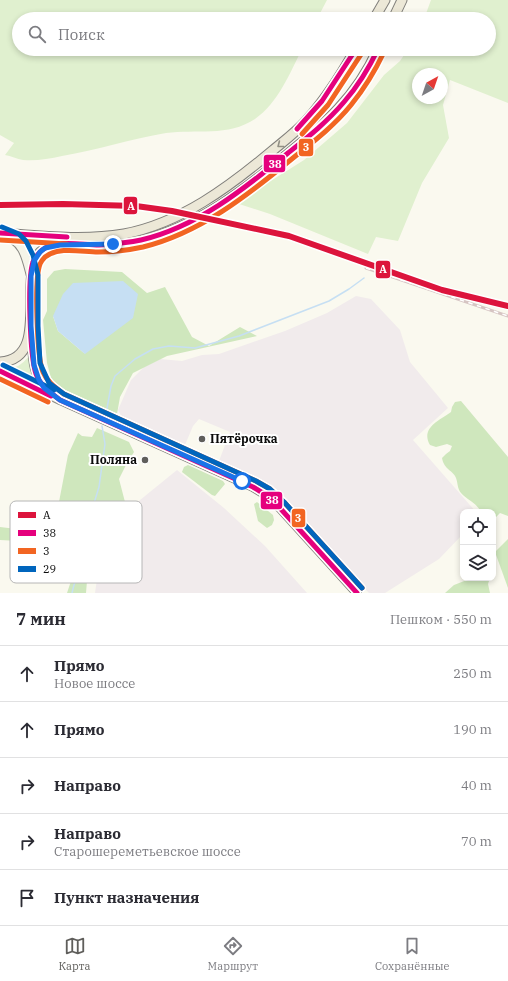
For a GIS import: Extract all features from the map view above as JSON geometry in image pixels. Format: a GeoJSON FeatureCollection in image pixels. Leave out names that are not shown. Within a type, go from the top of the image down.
{"type":"FeatureCollection","features":[{"type":"Feature","properties":{"kind":"main road"},"geometry":{"type":"LineString","coordinates":[[378,12],[385,0]]}},
{"type":"Feature","properties":{"kind":"main road"},"geometry":{"type":"LineString","coordinates":[[396,12],[402,0]]}},
{"type":"Feature","properties":{"kind":"main road"},"geometry":{"type":"LineString","coordinates":[[0,234],[56,237],[100,237],[124,234],[146,228],[191,210],[246,172],[289,138],[302,125],[331,90],[352,56]]}},
{"type":"Feature","properties":{"kind":"main road"},"geometry":{"type":"LineString","coordinates":[[60,400],[44,388],[35,372],[31,326],[31,276],[34,261],[40,252],[45,248],[60,245],[94,245],[141,240],[182,226],[207,213],[265,173],[327,120],[351,94],[363,78],[374,56]]}},
{"type":"Feature","properties":{"kind":"main road"},"geometry":{"type":"LineString","coordinates":[[0,234],[15,239],[20,244],[26,257],[31,276]]}},
{"type":"Feature","properties":{"kind":"main road"},"geometry":{"type":"LineString","coordinates":[[0,362],[8,362],[20,353],[28,338],[31,326]]}},
{"type":"Feature","properties":{"kind":"main road"},"geometry":{"type":"LineString","coordinates":[[0,371],[60,400],[254,487],[266,495],[279,507],[357,593]]}},
{"type":"Feature","properties":{"kind":"shaded area"},"geometry":{"type":"Polygon","coordinates":[[[356,296],[371,299],[400,330],[410,362],[448,408],[413,440],[473,509],[460,509],[460,537],[439,559],[385,593],[369,593],[267,485],[219,461],[230,432],[199,419],[193,426],[185,445],[122,417],[118,410],[131,380],[144,367],[160,359],[182,361],[202,355],[219,354],[285,331],[327,313],[356,296]]]}},
{"type":"Feature","properties":{"kind":"shaded area"},"geometry":{"type":"Polygon","coordinates":[[[177,470],[224,508],[265,546],[307,593],[95,593],[96,583],[142,583],[142,501],[139,501],[177,470]]]}},
{"type":"Feature","properties":{"kind":"green space"},"geometry":{"type":"Polygon","coordinates":[[[0,0],[327,0],[321,12],[12,12],[12,56],[298,56],[283,87],[270,105],[255,119],[245,125],[234,128],[212,131],[166,133],[75,154],[38,160],[21,160],[5,155],[14,143],[0,135],[0,0]]]}},
{"type":"Feature","properties":{"kind":"green space"},"geometry":{"type":"Polygon","coordinates":[[[431,0],[508,0],[508,103],[450,80],[448,87],[448,68],[412,68],[412,104],[443,104],[449,138],[422,183],[398,241],[376,237],[368,254],[270,214],[236,203],[304,160],[347,123],[384,75],[400,61],[403,56],[496,56],[496,12],[427,12],[431,0]]]}},
{"type":"Feature","properties":{"kind":"green space"},"geometry":{"type":"Polygon","coordinates":[[[65,269],[122,272],[147,293],[165,287],[192,337],[209,346],[240,327],[257,336],[167,356],[133,373],[120,397],[117,414],[101,409],[56,385],[51,378],[47,363],[43,320],[47,311],[47,279],[54,271],[65,269]],[[53,316],[58,331],[85,354],[53,316]]]}},
{"type":"Feature","properties":{"kind":"green space"},"geometry":{"type":"Polygon","coordinates":[[[29,356],[36,384],[5,370],[18,366],[29,356]]]}},
{"type":"Feature","properties":{"kind":"green space"},"geometry":{"type":"Polygon","coordinates":[[[461,401],[508,457],[508,516],[500,513],[496,517],[496,509],[479,509],[463,495],[459,489],[455,475],[445,465],[442,458],[450,451],[452,446],[447,444],[436,447],[430,445],[428,439],[429,429],[437,421],[451,412],[455,402],[461,401]]]}},
{"type":"Feature","properties":{"kind":"green space"},"geometry":{"type":"Polygon","coordinates":[[[97,428],[129,442],[134,452],[119,479],[125,501],[59,501],[68,455],[78,433],[82,436],[92,437],[97,428]]]}},
{"type":"Feature","properties":{"kind":"green space"},"geometry":{"type":"Polygon","coordinates":[[[188,465],[223,481],[225,484],[215,496],[212,495],[182,472],[184,467],[188,465]]]}},
{"type":"Feature","properties":{"kind":"green space"},"geometry":{"type":"Polygon","coordinates":[[[257,502],[273,515],[274,520],[272,525],[267,528],[258,521],[254,504],[257,502]]]}},
{"type":"Feature","properties":{"kind":"green space"},"geometry":{"type":"Polygon","coordinates":[[[0,527],[10,528],[10,541],[0,540],[0,527]]]}},
{"type":"Feature","properties":{"kind":"green space"},"geometry":{"type":"Polygon","coordinates":[[[508,539],[508,588],[496,555],[496,551],[508,539]]]}},
{"type":"Feature","properties":{"kind":"green space"},"geometry":{"type":"Polygon","coordinates":[[[464,581],[489,581],[488,584],[490,593],[445,593],[454,585],[464,581]]]}},
{"type":"Feature","properties":{"kind":"green space"},"geometry":{"type":"Polygon","coordinates":[[[70,583],[87,583],[86,593],[67,593],[70,583]]]}},
{"type":"Feature","properties":{"kind":"water"},"geometry":{"type":"Polygon","coordinates":[[[123,281],[138,294],[133,318],[85,354],[58,331],[53,316],[63,294],[73,283],[123,281]]]}},
{"type":"Feature","properties":{"kind":"waterway"},"geometry":{"type":"LineString","coordinates":[[106,414],[111,386],[115,376],[135,359],[153,349],[169,346],[195,348],[239,336],[329,301],[364,278]]}},
{"type":"Feature","properties":{"kind":"waterway"},"geometry":{"type":"LineString","coordinates":[[95,501],[99,487],[105,444],[102,426]]}},
{"type":"Feature","properties":{"kind":"waterway"},"geometry":{"type":"LineString","coordinates":[[72,593],[75,583]]}},
{"type":"Feature","properties":{"kind":"railway"},"geometry":{"type":"LineString","coordinates":[[366,268],[508,316]]}},
{"type":"Feature","properties":{"kind":"transit line","name":"38"},"geometry":{"type":"LineString","coordinates":[[297,129],[322,101],[351,56]]}},
{"type":"Feature","properties":{"kind":"transit line","name":"3"},"geometry":{"type":"LineString","coordinates":[[302,134],[328,105],[360,56]]}},
{"type":"Feature","properties":{"kind":"transit line","name":"38"},"geometry":{"type":"LineString","coordinates":[[357,593],[279,507],[266,495],[253,487],[60,400],[46,388],[40,382],[34,365],[30,318],[30,285],[31,271],[34,260],[42,250],[48,247],[70,243],[99,245],[141,240],[162,234],[181,226],[219,205],[271,167],[331,116],[359,83],[374,56]]}},
{"type":"Feature","properties":{"kind":"transit line","name":"3"},"geometry":{"type":"LineString","coordinates":[[362,588],[284,502],[270,489],[256,481],[64,394],[52,384],[43,372],[39,351],[37,285],[40,264],[45,257],[51,254],[71,250],[98,252],[127,250],[164,241],[204,222],[241,199],[316,140],[338,120],[365,86],[382,56]]}},
{"type":"Feature","properties":{"kind":"transit line","name":"A"},"geometry":{"type":"LineString","coordinates":[[0,205],[63,204],[136,206],[172,211],[289,236],[442,290],[508,306]]}},
{"type":"Feature","properties":{"kind":"transit line","name":"29"},"geometry":{"type":"LineString","coordinates":[[2,227],[19,234],[26,241],[33,255],[38,275],[40,363],[49,383],[64,394],[256,481],[270,489],[284,502],[362,588]]}},
{"type":"Feature","properties":{"kind":"transit line","name":"38"},"geometry":{"type":"LineString","coordinates":[[0,233],[67,237]]}},
{"type":"Feature","properties":{"kind":"transit line","name":"3"},"geometry":{"type":"LineString","coordinates":[[0,240],[67,244]]}},
{"type":"Feature","properties":{"kind":"transit line","name":"29"},"geometry":{"type":"LineString","coordinates":[[3,365],[54,390]]}},
{"type":"Feature","properties":{"kind":"transit line","name":"38"},"geometry":{"type":"LineString","coordinates":[[0,371],[51,396]]}},
{"type":"Feature","properties":{"kind":"transit line","name":"3"},"geometry":{"type":"LineString","coordinates":[[0,379],[48,402]]}},
{"type":"Feature","properties":{"kind":"place","name":"Пятёрочка"},"geometry":{"type":"Point","coordinates":[202,439]}},
{"type":"Feature","properties":{"kind":"place","name":"Поляна"},"geometry":{"type":"Point","coordinates":[145,460]}},
{"type":"Feature","properties":{"kind":"route"},"geometry":{"type":"LineString","coordinates":[[113,244],[60,245],[45,248],[40,252],[34,261],[31,276],[31,326],[35,372],[39,380],[44,388],[60,400],[242,481]]}}]}
